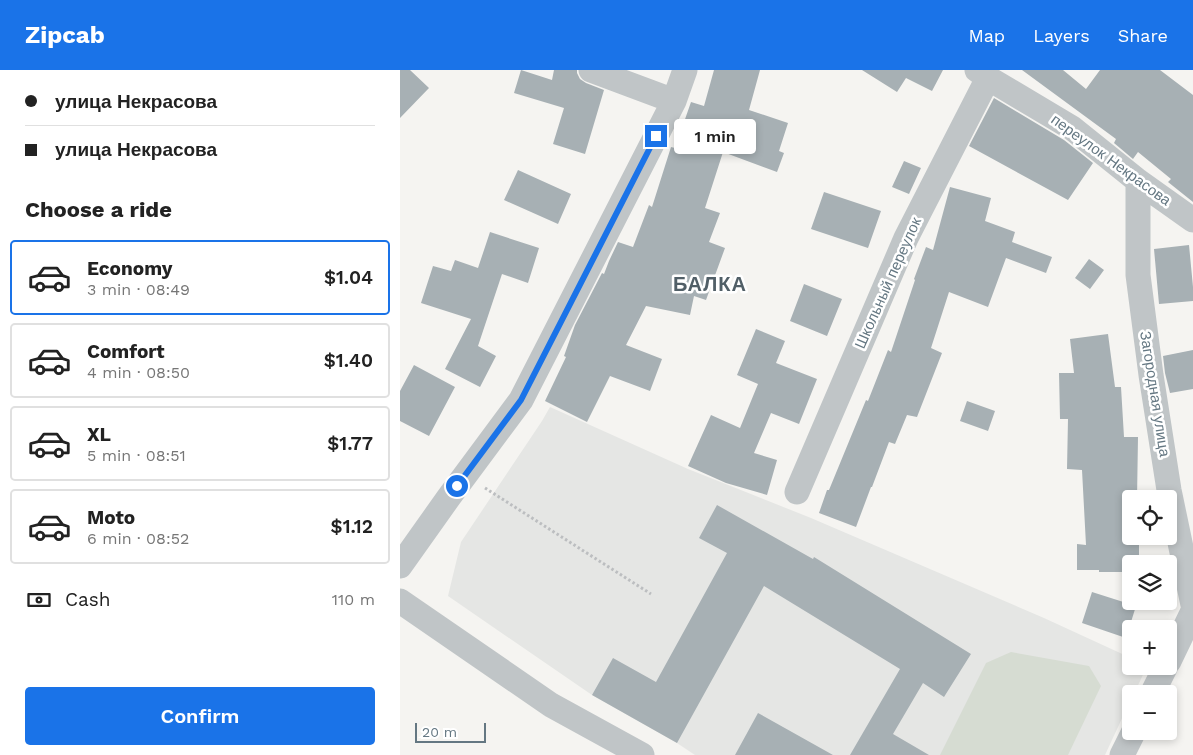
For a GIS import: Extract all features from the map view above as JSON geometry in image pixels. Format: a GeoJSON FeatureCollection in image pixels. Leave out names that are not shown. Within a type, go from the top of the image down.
{"type":"FeatureCollection","features":[{"type":"Feature","properties":{"kind":"street"},"geometry":{"type":"LineString","coordinates":[[591,70],[674,101]]}},
{"type":"Feature","properties":{"kind":"street"},"geometry":{"type":"LineString","coordinates":[[400,566],[521,400],[674,101],[685,70]]}},
{"type":"Feature","properties":{"kind":"street","name":"переулок Некрасова"},"geometry":{"type":"LineString","coordinates":[[982,74],[1072,128],[1138,181],[1193,220]]}},
{"type":"Feature","properties":{"kind":"street","name":"Школьный переулок"},"geometry":{"type":"LineString","coordinates":[[797,492],[906,238],[982,74]]}},
{"type":"Feature","properties":{"kind":"street","name":"Загородная улица"},"geometry":{"type":"LineString","coordinates":[[1138,181],[1138,275],[1169,490],[1193,605]]}},
{"type":"Feature","properties":{"kind":"street"},"geometry":{"type":"LineString","coordinates":[[400,601],[551,705],[642,755]]}},
{"type":"Feature","properties":{"kind":"street"},"geometry":{"type":"LineString","coordinates":[[1177,644],[1193,611]]}},
{"type":"Feature","properties":{"kind":"street"},"geometry":{"type":"LineString","coordinates":[[1122,755],[1130,740]]}},
{"type":"Feature","properties":{"kind":"path"},"geometry":{"type":"LineString","coordinates":[[465,475],[651,594]]}},
{"type":"Feature","properties":{"kind":"shaded area"},"geometry":{"type":"Polygon","coordinates":[[[550,407],[688,469],[811,518],[1044,618],[1122,654],[1122,675],[1143,675],[1138,685],[1122,685],[1122,718],[1105,755],[695,755],[592,695],[448,596],[461,542],[550,407]]]}},
{"type":"Feature","properties":{"kind":"shaded area"},"geometry":{"type":"Polygon","coordinates":[[[1011,652],[1089,666],[1101,686],[1068,755],[940,755],[986,663],[1011,652]]]}},
{"type":"Feature","properties":{"kind":"building"},"geometry":{"type":"Polygon","coordinates":[[[400,70],[410,70],[429,88],[400,118],[400,70]]]}},
{"type":"Feature","properties":{"kind":"building"},"geometry":{"type":"Polygon","coordinates":[[[521,70],[552,80],[554,70],[577,70],[580,79],[604,90],[585,154],[553,144],[564,108],[514,93],[521,70]]]}},
{"type":"Feature","properties":{"kind":"building"},"geometry":{"type":"Polygon","coordinates":[[[714,70],[760,70],[749,110],[788,123],[779,151],[784,153],[777,172],[723,152],[705,208],[720,213],[709,242],[725,248],[706,300],[694,296],[690,315],[646,306],[626,345],[662,359],[650,391],[610,376],[587,422],[545,401],[566,357],[564,356],[575,325],[602,273],[604,274],[618,242],[633,247],[649,205],[652,207],[671,147],[675,148],[691,102],[704,106],[714,70]]]}},
{"type":"Feature","properties":{"kind":"building"},"geometry":{"type":"Polygon","coordinates":[[[862,70],[943,70],[932,91],[906,78],[897,92],[862,70]]]}},
{"type":"Feature","properties":{"kind":"building"},"geometry":{"type":"Polygon","coordinates":[[[1022,70],[1063,70],[1086,89],[1100,70],[1160,70],[1193,95],[1193,202],[1168,182],[1171,179],[1138,152],[1133,159],[1114,143],[1116,139],[1022,70]]]}},
{"type":"Feature","properties":{"kind":"building"},"geometry":{"type":"Polygon","coordinates":[[[994,98],[1064,140],[1093,163],[1068,200],[969,146],[994,98]]]}},
{"type":"Feature","properties":{"kind":"building"},"geometry":{"type":"Polygon","coordinates":[[[904,161],[921,168],[909,194],[892,187],[904,161]]]}},
{"type":"Feature","properties":{"kind":"building"},"geometry":{"type":"Polygon","coordinates":[[[518,170],[571,194],[558,224],[504,200],[518,170]]]}},
{"type":"Feature","properties":{"kind":"building"},"geometry":{"type":"Polygon","coordinates":[[[950,187],[991,198],[985,221],[1015,232],[1012,242],[1052,257],[1046,273],[1006,258],[988,307],[949,292],[931,348],[942,353],[917,417],[907,415],[895,444],[889,442],[856,527],[819,513],[827,490],[829,490],[866,400],[868,401],[888,350],[891,352],[926,247],[933,250],[950,187]]]}},
{"type":"Feature","properties":{"kind":"building"},"geometry":{"type":"Polygon","coordinates":[[[824,192],[881,211],[868,248],[811,229],[824,192]]]}},
{"type":"Feature","properties":{"kind":"building"},"geometry":{"type":"Polygon","coordinates":[[[490,232],[539,248],[528,283],[502,274],[478,346],[496,356],[480,387],[445,369],[471,319],[421,303],[433,266],[451,271],[455,260],[478,268],[490,232]]]}},
{"type":"Feature","properties":{"kind":"building"},"geometry":{"type":"Polygon","coordinates":[[[1189,245],[1193,301],[1159,304],[1154,249],[1189,245]]]}},
{"type":"Feature","properties":{"kind":"building"},"geometry":{"type":"Polygon","coordinates":[[[1089,259],[1104,270],[1090,289],[1075,278],[1089,259]]]}},
{"type":"Feature","properties":{"kind":"building"},"geometry":{"type":"Polygon","coordinates":[[[804,284],[842,299],[827,336],[790,321],[804,284]]]}},
{"type":"Feature","properties":{"kind":"building"},"geometry":{"type":"Polygon","coordinates":[[[756,329],[785,341],[776,363],[817,379],[799,424],[771,413],[754,453],[777,460],[767,495],[726,483],[688,466],[711,415],[740,428],[758,384],[737,375],[756,329]]]}},
{"type":"Feature","properties":{"kind":"building"},"geometry":{"type":"Polygon","coordinates":[[[1108,334],[1115,387],[1121,387],[1124,437],[1138,437],[1137,490],[1122,490],[1122,545],[1139,545],[1139,555],[1122,555],[1122,572],[1077,570],[1077,544],[1086,545],[1082,470],[1067,469],[1068,419],[1060,419],[1059,373],[1074,373],[1070,339],[1108,334]]]}},
{"type":"Feature","properties":{"kind":"building"},"geometry":{"type":"Polygon","coordinates":[[[1193,350],[1193,389],[1170,393],[1163,356],[1193,350]]]}},
{"type":"Feature","properties":{"kind":"building"},"geometry":{"type":"Polygon","coordinates":[[[414,365],[455,387],[429,436],[400,421],[400,391],[414,365]]]}},
{"type":"Feature","properties":{"kind":"building"},"geometry":{"type":"Polygon","coordinates":[[[967,401],[995,411],[988,431],[960,421],[967,401]]]}},
{"type":"Feature","properties":{"kind":"building"},"geometry":{"type":"Polygon","coordinates":[[[717,505],[813,559],[814,557],[971,654],[944,697],[923,683],[893,734],[929,755],[850,755],[900,669],[764,586],[677,743],[592,695],[613,658],[656,682],[727,553],[699,538],[717,505]]]}},
{"type":"Feature","properties":{"kind":"building"},"geometry":{"type":"Polygon","coordinates":[[[1092,592],[1122,602],[1122,610],[1135,610],[1132,620],[1122,620],[1122,637],[1082,623],[1092,592]]]}},
{"type":"Feature","properties":{"kind":"building"},"geometry":{"type":"Polygon","coordinates":[[[758,713],[833,755],[735,755],[758,713]]]}},
{"type":"Feature","properties":{"kind":"district","name":"БАЛКА"},"geometry":{"type":"Point","coordinates":[710,284]}},
{"type":"Feature","properties":{"kind":"route"},"geometry":{"type":"LineString","coordinates":[[457,486],[521,400],[656,136]]}}]}
